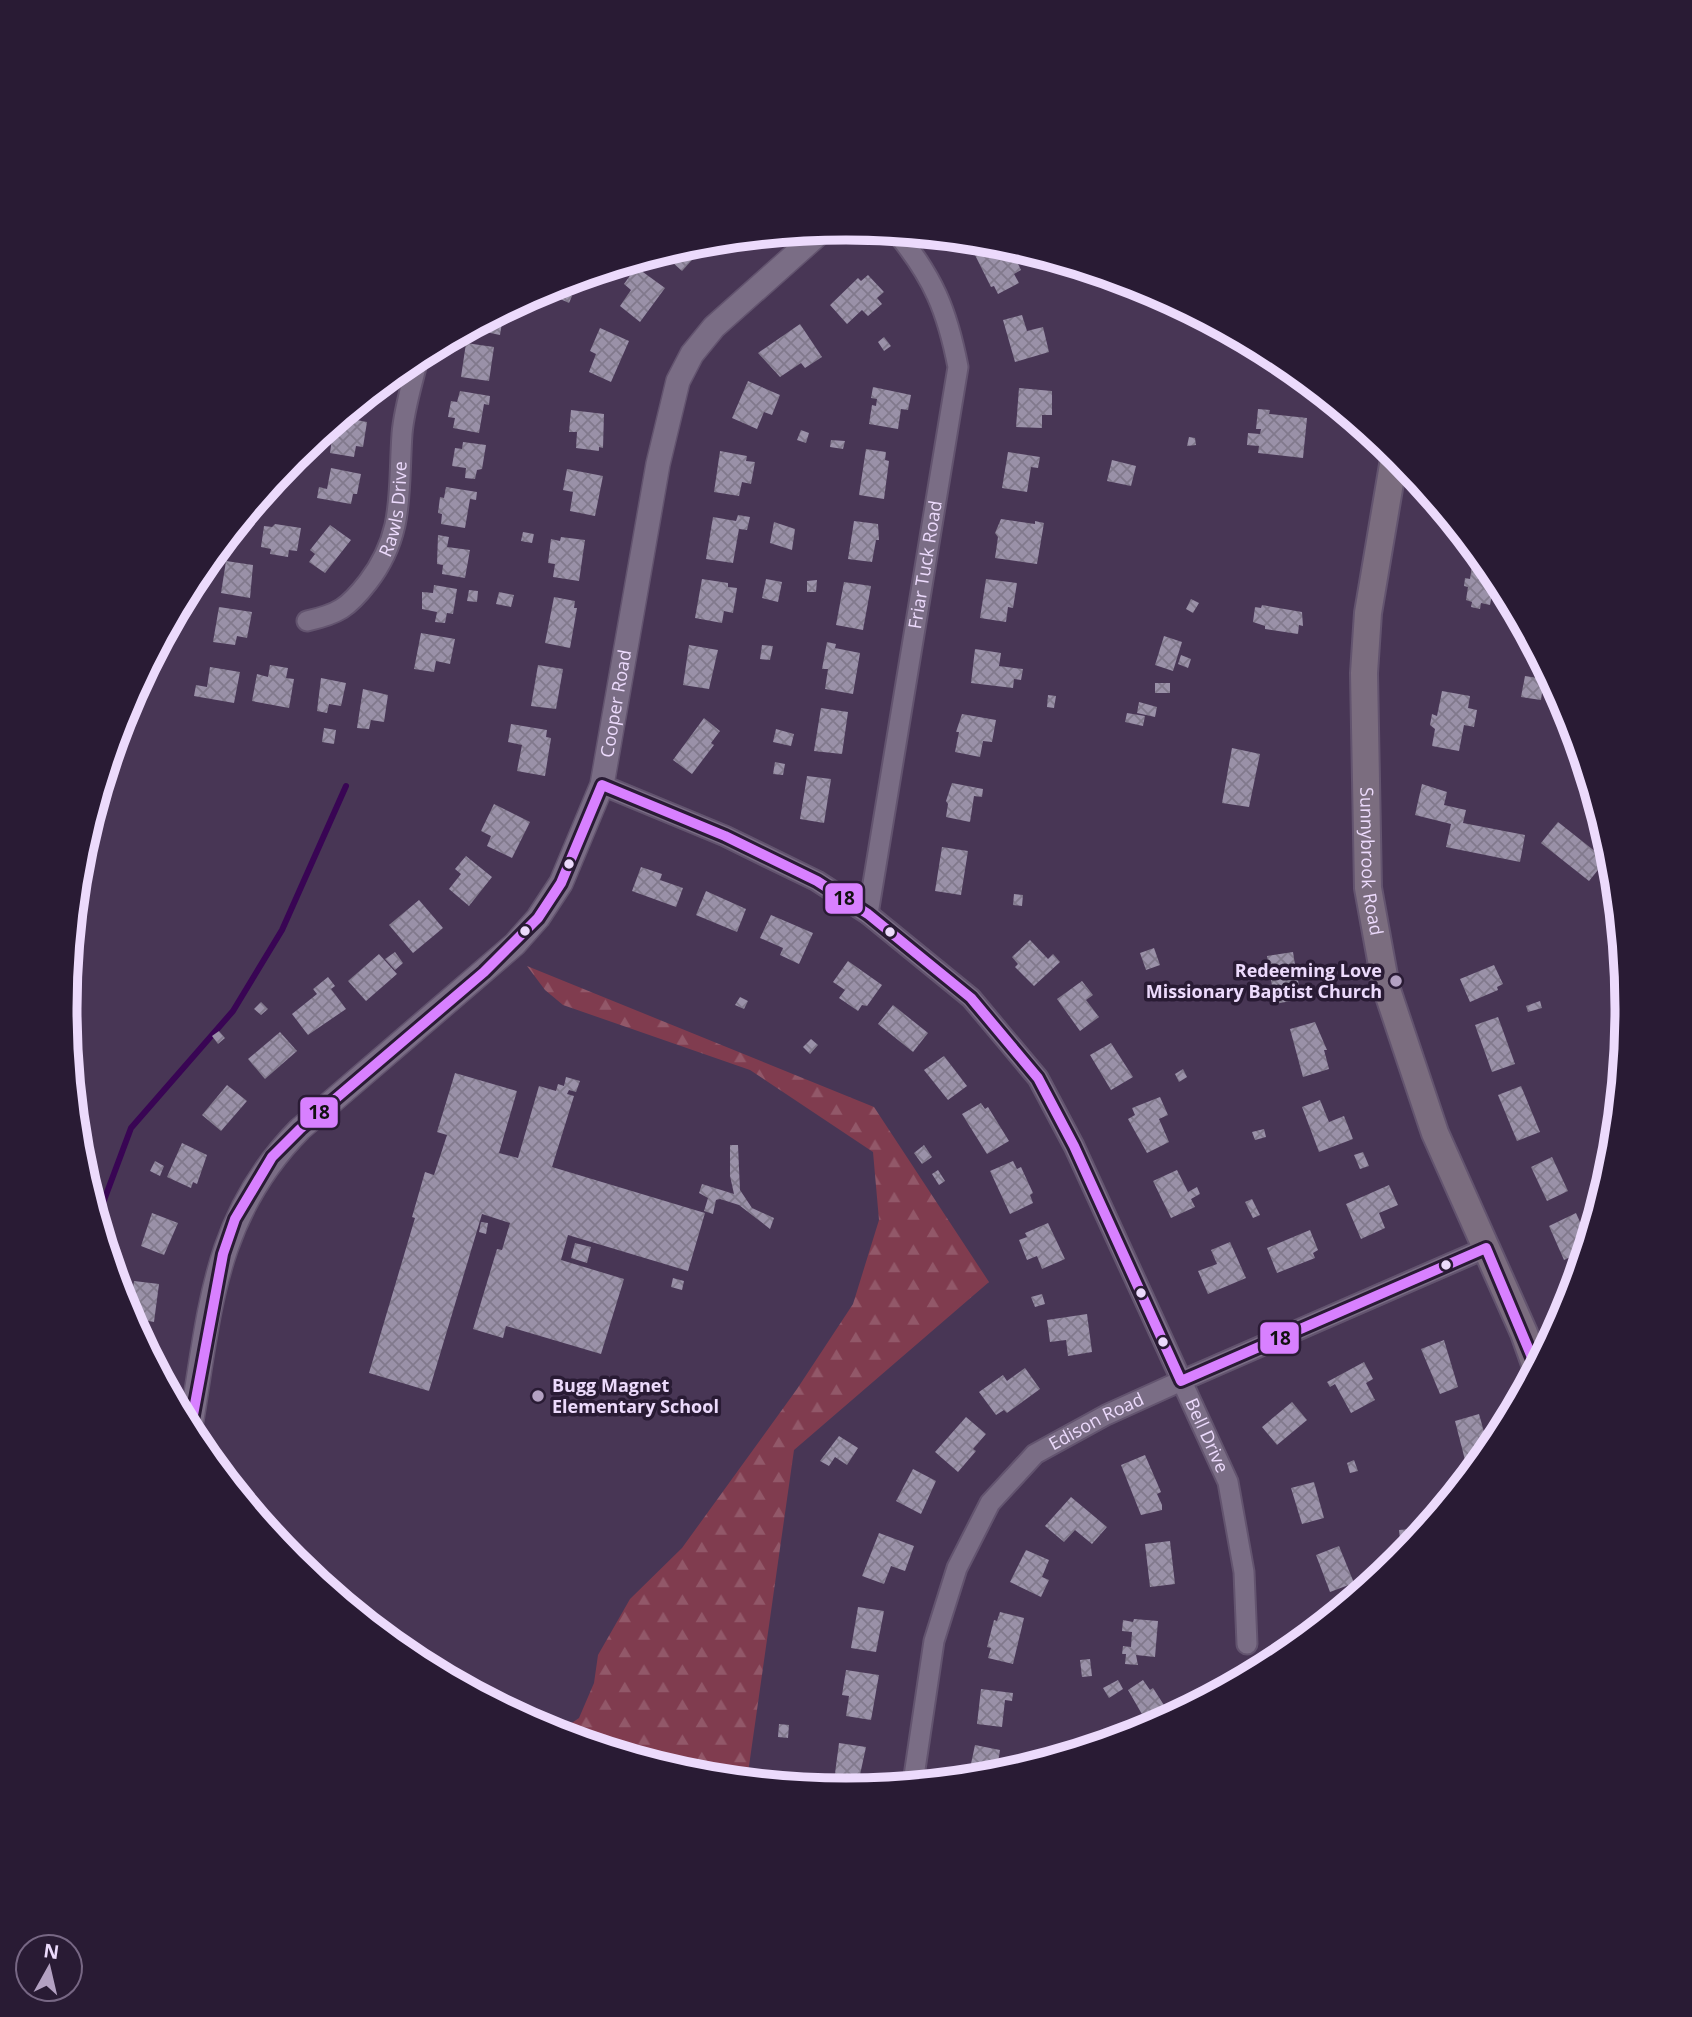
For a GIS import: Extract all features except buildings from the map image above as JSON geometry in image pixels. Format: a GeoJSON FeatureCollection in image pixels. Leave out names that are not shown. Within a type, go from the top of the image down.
{"type":"FeatureCollection","features":[{"type":"Feature","properties":{"kind":"main road","name":"Sunnybrook Road"},"geometry":{"type":"LineString","coordinates":[[1393,468],[1368,613],[1364,673],[1368,888],[1386,987],[1435,1133],[1532,1357]]}},
{"type":"Feature","properties":{"kind":"street","name":"Cooper Road"},"geometry":{"type":"LineString","coordinates":[[193,1414],[223,1254],[235,1219],[272,1157],[300,1129],[484,972],[538,918],[561,883],[602,785],[658,464],[678,381],[692,354],[714,327],[811,241]]}},
{"type":"Feature","properties":{"kind":"street","name":"Friar Tuck Road"},"geometry":{"type":"LineString","coordinates":[[868,914],[958,367],[950,323],[923,265],[904,242]]}},
{"type":"Feature","properties":{"kind":"street","name":"Rawls Drive"},"geometry":{"type":"LineString","coordinates":[[307,621],[337,615],[356,597],[384,561],[396,524],[402,432],[415,372]]}},
{"type":"Feature","properties":{"kind":"street","name":"Bell Drive"},"geometry":{"type":"LineString","coordinates":[[602,785],[725,836],[817,881],[868,914],[971,998],[1038,1078],[1074,1146],[1228,1482],[1244,1572],[1247,1644]]}},
{"type":"Feature","properties":{"kind":"street","name":"Edison Road"},"geometry":{"type":"LineString","coordinates":[[914,1774],[934,1641],[957,1568],[990,1503],[1035,1454],[1106,1415],[1486,1248]]}},
{"type":"Feature","properties":{"kind":"green space"},"geometry":{"type":"Polygon","coordinates":[[[527,966],[874,1107],[989,1282],[794,1450],[748,1771],[696,1763],[647,1751],[568,1725],[579,1718],[594,1683],[598,1655],[630,1599],[682,1548],[797,1389],[853,1304],[879,1220],[873,1152],[750,1070],[563,1005],[545,990],[527,966]]]}},
{"type":"Feature","properties":{"kind":"waterway"},"geometry":{"type":"LineString","coordinates":[[102,1205],[131,1128],[233,1011],[282,930],[346,786]]}},
{"type":"Feature","properties":{"kind":"transit line","name":"18"},"geometry":{"type":"LineString","coordinates":[[193,1414],[223,1254],[235,1219],[272,1157],[300,1129],[484,972],[538,918],[561,883],[602,785],[725,836],[817,881],[868,914],[971,998],[1038,1078],[1074,1146],[1181,1381],[1486,1248],[1532,1357]]}},
{"type":"Feature","properties":{"kind":"place","name":"Redeeming Love Missionary Baptist Church"},"geometry":{"type":"Point","coordinates":[1396,981]}},
{"type":"Feature","properties":{"kind":"place","name":"Bugg Magnet Elementary School"},"geometry":{"type":"Point","coordinates":[538,1396]}}]}
